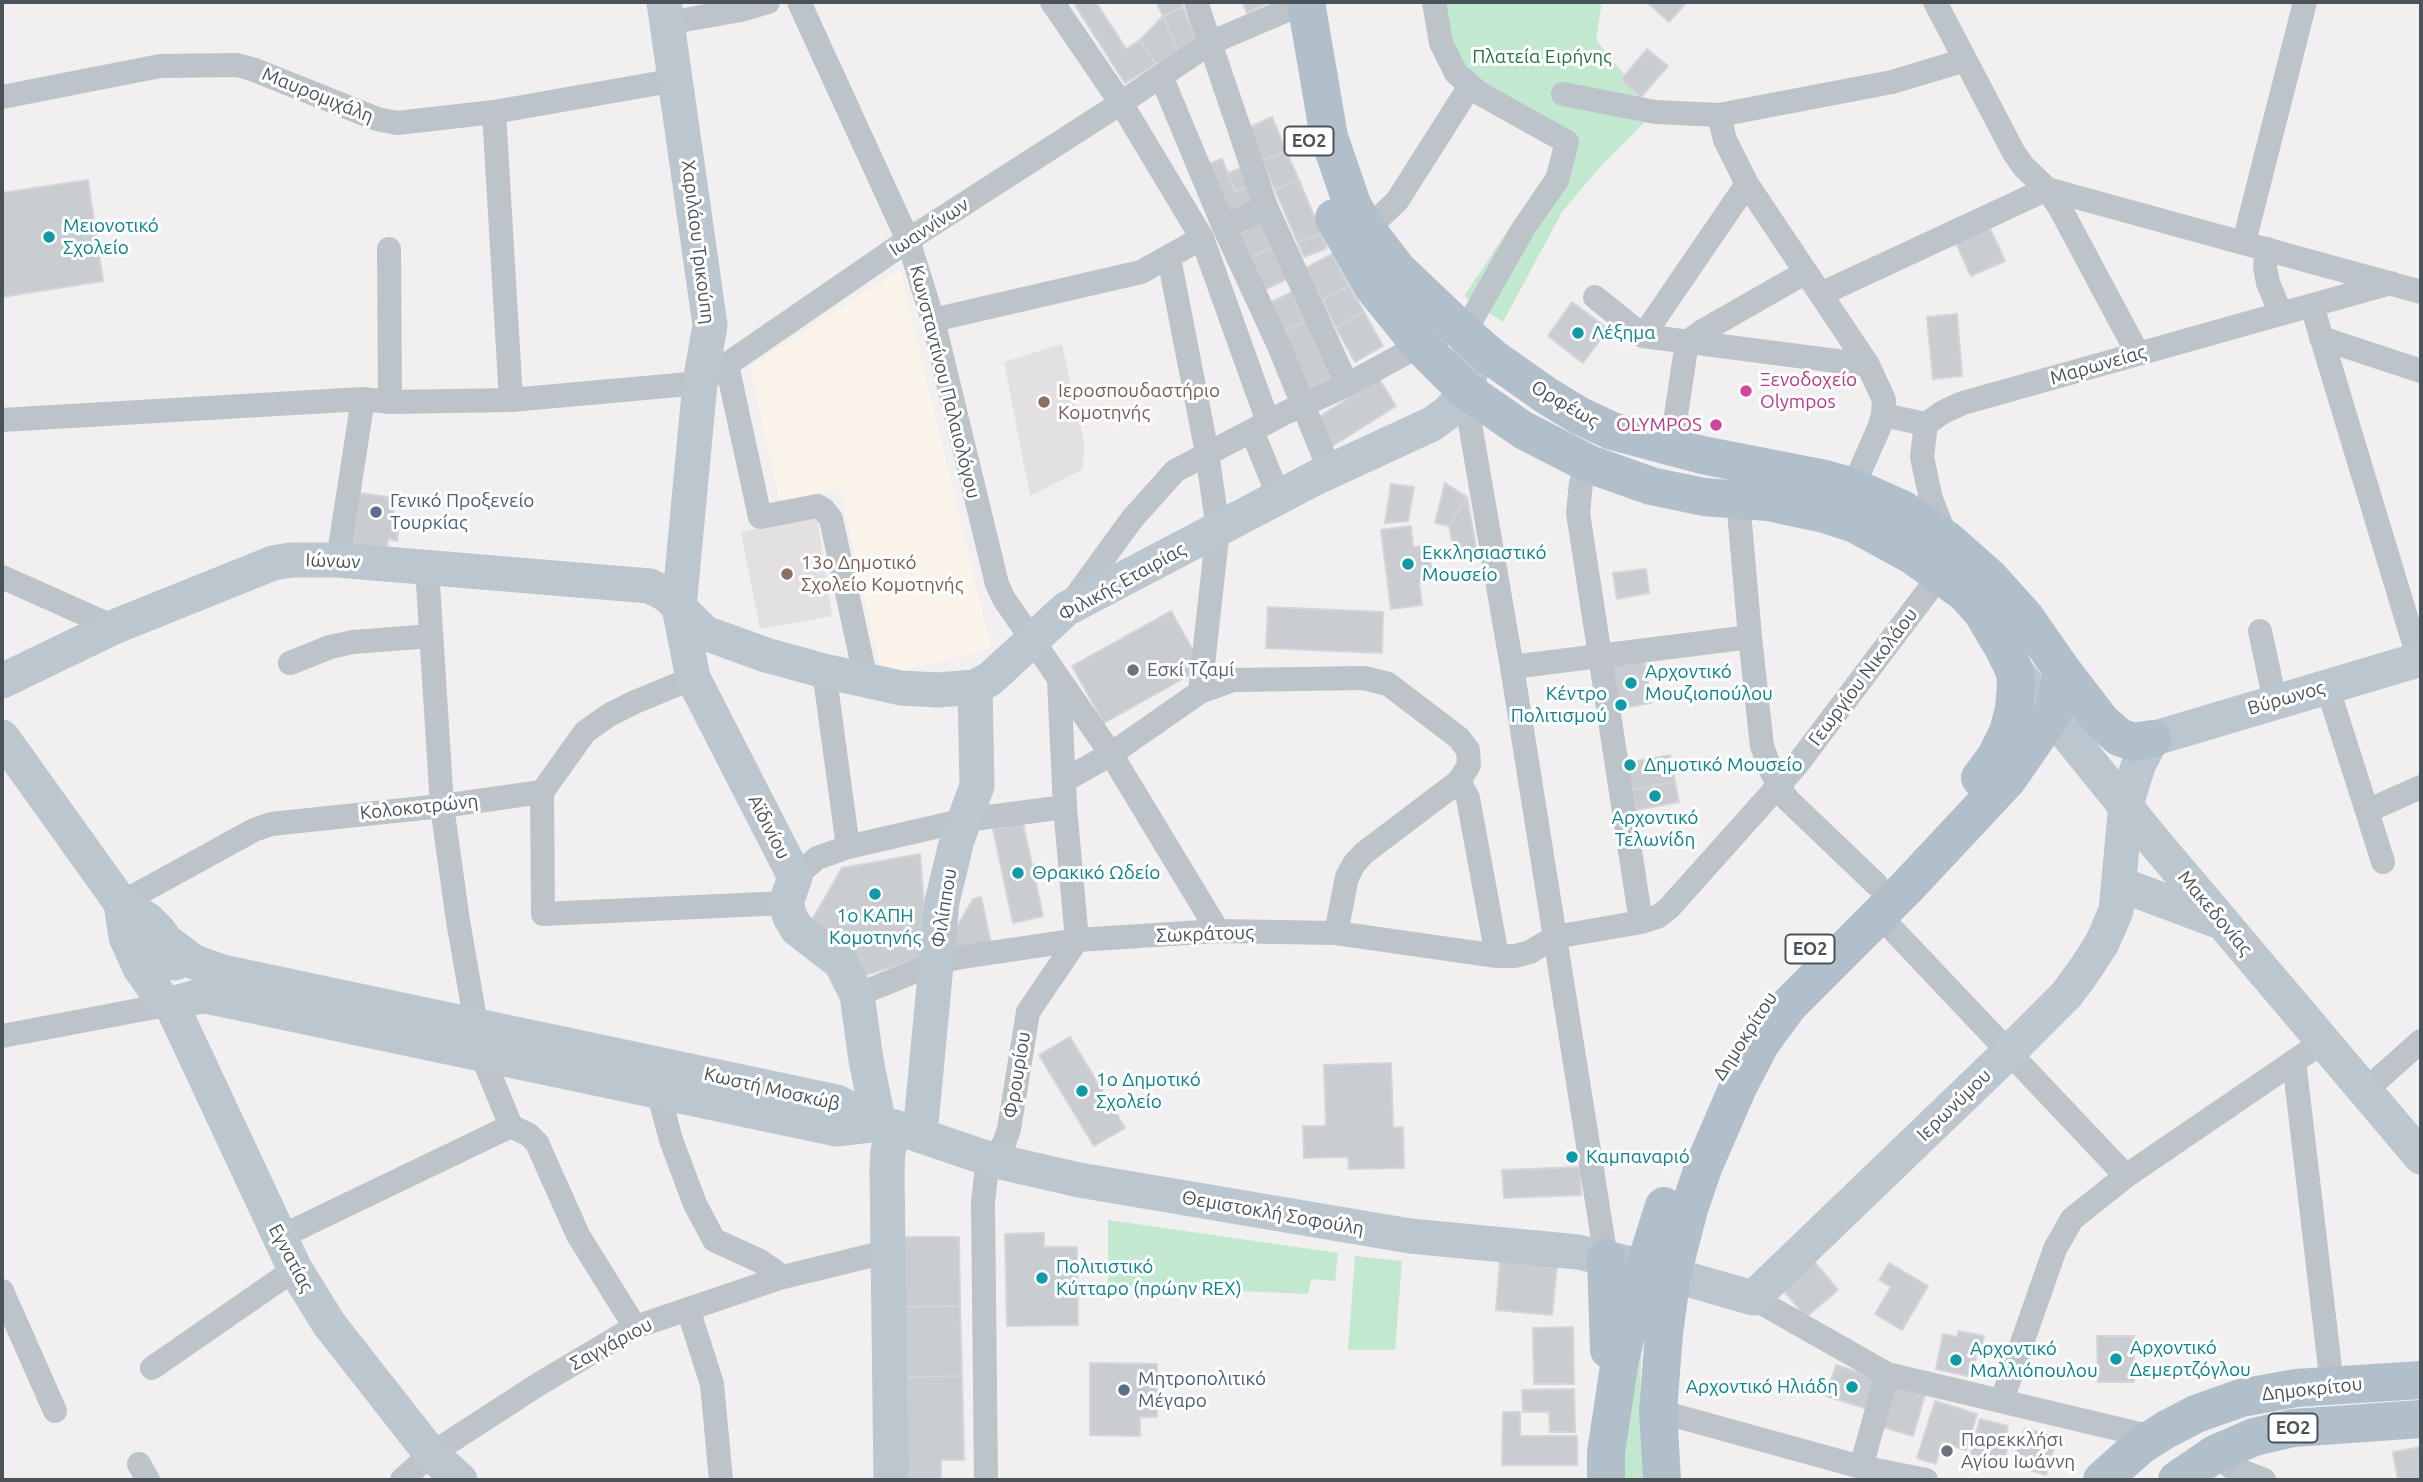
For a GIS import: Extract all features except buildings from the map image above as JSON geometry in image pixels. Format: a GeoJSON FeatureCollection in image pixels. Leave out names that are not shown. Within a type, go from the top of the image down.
{"type":"FeatureCollection","features":[{"type":"Feature","properties":{"kind":"main road","name":"Ορφέως"},"geometry":{"type":"LineString","coordinates":[[1298,3],[1329,137],[1344,184],[1364,226],[1398,270],[1464,333],[1509,370],[1580,416],[1612,430],[1671,448],[1853,487],[1902,509],[1943,557],[1954,584],[1974,602],[1990,624],[2012,666]]}},
{"type":"Feature","properties":{"kind":"main road","name":"Ορφέως"},"geometry":{"type":"LineString","coordinates":[[1298,3],[1304,119],[1315,164],[1334,218],[1373,287],[1420,345],[1464,390],[1523,430],[1589,464],[1651,486],[1704,497],[1768,502],[1824,513],[1883,538],[1943,557],[2008,597],[2102,722],[2119,737],[2133,741],[2152,739]]}},
{"type":"Feature","properties":{"kind":"main road","name":"Δημοκρίτου"},"geometry":{"type":"LineString","coordinates":[[1878,899],[1995,758],[2008,732],[2014,709],[2016,685],[2012,666]]}},
{"type":"Feature","properties":{"kind":"main road","name":"ΕΟ2"},"geometry":{"type":"LineString","coordinates":[[2052,715],[2062,670]]}},
{"type":"Feature","properties":{"kind":"main road","name":"Δημοκρίτου"},"geometry":{"type":"LineString","coordinates":[[1606,1480],[1606,1452],[1620,1360],[1659,1271],[1677,1168],[1724,1061],[1781,982],[1878,899],[2001,787],[2026,756],[2052,715]]}},
{"type":"Feature","properties":{"kind":"main road"},"geometry":{"type":"LineString","coordinates":[[1606,1258],[1611,1410]]}},
{"type":"Feature","properties":{"kind":"main road","name":"Δημοκρίτου"},"geometry":{"type":"LineString","coordinates":[[1659,1271],[1664,1333],[1658,1411],[1662,1480]]}},
{"type":"Feature","properties":{"kind":"main road","name":"Δημοκρίτου"},"geometry":{"type":"LineString","coordinates":[[2102,1480],[2152,1437],[2196,1414],[2241,1398],[2277,1390],[2421,1380]]}},
{"type":"Feature","properties":{"kind":"main road","name":"Δημοκρίτου"},"geometry":{"type":"LineString","coordinates":[[2177,1480],[2215,1454],[2255,1437],[2293,1428],[2421,1419]]}},
{"type":"Feature","properties":{"kind":"street"},"geometry":{"type":"LineString","coordinates":[[665,12],[741,10],[768,2]]}},
{"type":"Feature","properties":{"kind":"street","name":"Κωνσταντίνου Παλαιολόγου"},"geometry":{"type":"LineString","coordinates":[[799,2],[908,240],[933,320],[997,584],[1004,599],[1111,754],[1218,931]]}},
{"type":"Feature","properties":{"kind":"street"},"geometry":{"type":"LineString","coordinates":[[1052,2],[1213,233],[1279,346],[1330,471]]}},
{"type":"Feature","properties":{"kind":"street"},"geometry":{"type":"LineString","coordinates":[[1196,2],[1266,207],[1347,385]]}},
{"type":"Feature","properties":{"kind":"street"},"geometry":{"type":"LineString","coordinates":[[1434,2],[1441,43],[1456,73],[1479,93],[1567,142],[1557,180],[1523,229],[1464,333]]}},
{"type":"Feature","properties":{"kind":"street"},"geometry":{"type":"LineString","coordinates":[[1935,2],[2014,153],[2024,167],[2047,188],[2060,208],[2138,354]]}},
{"type":"Feature","properties":{"kind":"street"},"geometry":{"type":"LineString","coordinates":[[2281,314],[2255,245],[2305,2]]}},
{"type":"Feature","properties":{"kind":"street","name":"Ιωαννίνων"},"geometry":{"type":"LineString","coordinates":[[713,374],[908,240],[1210,43],[1298,3]]}},
{"type":"Feature","properties":{"kind":"street","name":"Χαριλάου Τρικούπη"},"geometry":{"type":"LineString","coordinates":[[665,12],[710,325],[713,374],[679,607]]}},
{"type":"Feature","properties":{"kind":"street"},"geometry":{"type":"LineString","coordinates":[[1563,94],[1655,112],[1719,115],[1892,82],[1965,60]]}},
{"type":"Feature","properties":{"kind":"street","name":"Μαυρομιχάλη"},"geometry":{"type":"LineString","coordinates":[[2,97],[160,66],[232,65],[247,67],[386,122],[402,123],[494,111],[676,80]]}},
{"type":"Feature","properties":{"kind":"street"},"geometry":{"type":"LineString","coordinates":[[1161,76],[1213,233],[1279,497]]}},
{"type":"Feature","properties":{"kind":"street"},"geometry":{"type":"LineString","coordinates":[[1364,226],[1380,217],[1396,201],[1470,86]]}},
{"type":"Feature","properties":{"kind":"street"},"geometry":{"type":"LineString","coordinates":[[494,111],[511,400]]}},
{"type":"Feature","properties":{"kind":"street"},"geometry":{"type":"LineString","coordinates":[[1719,115],[1725,140],[1747,184],[1868,365],[1884,400],[1883,415],[1853,487],[1839,510],[1824,513]]}},
{"type":"Feature","properties":{"kind":"street"},"geometry":{"type":"LineString","coordinates":[[1643,336],[1747,184]]}},
{"type":"Feature","properties":{"kind":"street"},"geometry":{"type":"LineString","coordinates":[[1821,294],[2047,188],[2421,292]]}},
{"type":"Feature","properties":{"kind":"street"},"geometry":{"type":"LineString","coordinates":[[933,320],[1141,272],[1266,207]]}},
{"type":"Feature","properties":{"kind":"street"},"geometry":{"type":"LineString","coordinates":[[389,249],[390,402]]}},
{"type":"Feature","properties":{"kind":"street"},"geometry":{"type":"LineString","coordinates":[[1169,258],[1208,453],[1217,529],[1200,692]]}},
{"type":"Feature","properties":{"kind":"street"},"geometry":{"type":"LineString","coordinates":[[1671,448],[1687,342],[1806,272]]}},
{"type":"Feature","properties":{"kind":"street","name":"Μαρωνείας"},"geometry":{"type":"LineString","coordinates":[[1926,424],[1943,412],[1964,403],[2391,284]]}},
{"type":"Feature","properties":{"kind":"street"},"geometry":{"type":"LineString","coordinates":[[1595,297],[1643,336],[1868,365]]}},
{"type":"Feature","properties":{"kind":"street"},"geometry":{"type":"LineString","coordinates":[[2312,306],[2420,660]]}},
{"type":"Feature","properties":{"kind":"street"},"geometry":{"type":"LineString","coordinates":[[1066,609],[1155,491],[1175,471],[1260,426],[1347,385],[1420,345],[1449,333],[1464,333]]}},
{"type":"Feature","properties":{"kind":"street"},"geometry":{"type":"LineString","coordinates":[[1464,333],[1471,361],[1464,390],[1512,667],[1606,1258]]}},
{"type":"Feature","properties":{"kind":"street"},"geometry":{"type":"LineString","coordinates":[[2321,338],[2421,371]]}},
{"type":"Feature","properties":{"kind":"street"},"geometry":{"type":"LineString","coordinates":[[2,420],[363,399],[390,402],[511,400],[713,374],[760,517],[817,506],[831,519],[866,680]]}},
{"type":"Feature","properties":{"kind":"street","name":"Φιλικής Εταιρίας"},"geometry":{"type":"LineString","coordinates":[[975,687],[990,679],[1066,609],[1330,471],[1432,424],[1456,404],[1464,390]]}},
{"type":"Feature","properties":{"kind":"street"},"geometry":{"type":"LineString","coordinates":[[338,560],[363,399]]}},
{"type":"Feature","properties":{"kind":"street"},"geometry":{"type":"LineString","coordinates":[[1883,415],[1926,424],[1922,457],[1937,518],[1943,557]]}},
{"type":"Feature","properties":{"kind":"street"},"geometry":{"type":"LineString","coordinates":[[1589,464],[1581,483],[1578,513],[1641,922]]}},
{"type":"Feature","properties":{"kind":"street"},"geometry":{"type":"LineString","coordinates":[[1738,500],[1762,746],[1778,786],[2009,1052],[2126,1176]]}},
{"type":"Feature","properties":{"kind":"street","name":"Γεωργίου Νικολάου"},"geometry":{"type":"LineString","coordinates":[[1555,937],[1641,922],[1659,916],[1669,908],[1808,751],[1943,557]]}},
{"type":"Feature","properties":{"kind":"street","name":"Ιώνων"},"geometry":{"type":"LineString","coordinates":[[2,678],[114,628],[278,562],[338,560],[650,586],[667,595],[679,607]]}},
{"type":"Feature","properties":{"kind":"street"},"geometry":{"type":"LineString","coordinates":[[427,568],[442,806],[458,921],[479,1039],[510,1126],[529,1135],[537,1143],[578,1235],[635,1327]]}},
{"type":"Feature","properties":{"kind":"street"},"geometry":{"type":"LineString","coordinates":[[2,577],[114,628]]}},
{"type":"Feature","properties":{"kind":"street"},"geometry":{"type":"LineString","coordinates":[[679,607],[695,624],[716,639],[824,671],[901,688],[938,690],[975,687]]}},
{"type":"Feature","properties":{"kind":"street","name":"Αϊδινίου"},"geometry":{"type":"LineString","coordinates":[[679,607],[692,678],[791,890],[797,929],[838,959],[845,968],[857,995],[866,1060],[898,1128]]}},
{"type":"Feature","properties":{"kind":"street"},"geometry":{"type":"LineString","coordinates":[[2260,631],[2275,701]]}},
{"type":"Feature","properties":{"kind":"street"},"geometry":{"type":"LineString","coordinates":[[290,663],[330,647],[353,642],[431,636]]}},
{"type":"Feature","properties":{"kind":"street"},"geometry":{"type":"LineString","coordinates":[[1512,667],[1750,637]]}},
{"type":"Feature","properties":{"kind":"street","name":"Βύρωνος"},"geometry":{"type":"LineString","coordinates":[[2152,739],[2420,660]]}},
{"type":"Feature","properties":{"kind":"street","name":"Μακεδονίας"},"geometry":{"type":"LineString","coordinates":[[2012,666],[2152,839],[2421,1157]]}},
{"type":"Feature","properties":{"kind":"street"},"geometry":{"type":"LineString","coordinates":[[824,671],[848,847]]}},
{"type":"Feature","properties":{"kind":"street"},"geometry":{"type":"LineString","coordinates":[[692,678],[609,715],[585,732],[542,792],[543,914],[791,890],[817,858],[848,847],[965,820],[1065,807]]}},
{"type":"Feature","properties":{"kind":"street"},"geometry":{"type":"LineString","coordinates":[[1065,780],[1111,754],[1200,692],[1242,678],[1372,679],[1395,689],[1459,738],[1468,750],[1469,765],[1459,781],[1364,853],[1354,864],[1347,877],[1336,933]]}},
{"type":"Feature","properties":{"kind":"street"},"geometry":{"type":"LineString","coordinates":[[1059,681],[1065,807],[1077,940]]}},
{"type":"Feature","properties":{"kind":"street"},"geometry":{"type":"LineString","coordinates":[[2327,686],[2383,862]]}},
{"type":"Feature","properties":{"kind":"street","name":"Φιλίππου"},"geometry":{"type":"LineString","coordinates":[[891,1480],[886,1252],[888,1151],[898,1128],[936,963],[942,902],[952,856],[977,786],[975,687]]}},
{"type":"Feature","properties":{"kind":"street"},"geometry":{"type":"LineString","coordinates":[[2,737],[121,903]]}},
{"type":"Feature","properties":{"kind":"street","name":"Ιερωνύμου"},"geometry":{"type":"LineString","coordinates":[[1753,1297],[2067,994],[2097,951],[2116,911],[2126,804],[2139,763],[2152,739]]}},
{"type":"Feature","properties":{"kind":"street"},"geometry":{"type":"LineString","coordinates":[[1459,781],[1468,798],[1497,957]]}},
{"type":"Feature","properties":{"kind":"street"},"geometry":{"type":"LineString","coordinates":[[2367,811],[2421,787]]}},
{"type":"Feature","properties":{"kind":"street","name":"Κολοκοτρώνη"},"geometry":{"type":"LineString","coordinates":[[121,903],[254,830],[271,824],[442,806],[542,792]]}},
{"type":"Feature","properties":{"kind":"street"},"geometry":{"type":"LineString","coordinates":[[2119,884],[2222,922]]}},
{"type":"Feature","properties":{"kind":"street","name":"Κωστή Μοσκώβ"},"geometry":{"type":"LineString","coordinates":[[121,903],[148,920],[166,941],[194,962],[223,972],[479,1039],[659,1091],[836,1129],[898,1128]]}},
{"type":"Feature","properties":{"kind":"street","name":"Εγνατίας"},"geometry":{"type":"LineString","coordinates":[[121,903],[126,937],[140,968],[161,998],[171,1004],[295,1269],[327,1321],[431,1454],[460,1480]]}},
{"type":"Feature","properties":{"kind":"street","name":"Σωκράτους"},"geometry":{"type":"LineString","coordinates":[[857,995],[936,963],[956,958],[1077,940],[1218,931],[1336,933],[1497,957],[1525,954],[1555,937]]}},
{"type":"Feature","properties":{"kind":"street","name":"Φρουρίου"},"geometry":{"type":"LineString","coordinates":[[986,1480],[983,1202],[986,1175],[1009,1129],[1028,1012],[1077,940]]}},
{"type":"Feature","properties":{"kind":"street"},"geometry":{"type":"LineString","coordinates":[[2,1036],[171,1004],[177,988],[177,977],[166,941]]}},
{"type":"Feature","properties":{"kind":"street","name":"Κωστή Μοσκώβ"},"geometry":{"type":"LineString","coordinates":[[171,1004],[200,996],[210,997],[479,1039],[837,1102],[898,1128]]}},
{"type":"Feature","properties":{"kind":"street"},"geometry":{"type":"LineString","coordinates":[[2003,1400],[2055,1250],[2077,1213],[2126,1176],[2324,1041]]}},
{"type":"Feature","properties":{"kind":"street"},"geometry":{"type":"LineString","coordinates":[[2367,1090],[2421,1041]]}},
{"type":"Feature","properties":{"kind":"street"},"geometry":{"type":"LineString","coordinates":[[2294,1061],[2332,1385]]}},
{"type":"Feature","properties":{"kind":"street"},"geometry":{"type":"LineString","coordinates":[[659,1091],[676,1153],[695,1203],[714,1240],[760,1261],[783,1277]]}},
{"type":"Feature","properties":{"kind":"street"},"geometry":{"type":"LineString","coordinates":[[280,1237],[510,1126]]}},
{"type":"Feature","properties":{"kind":"street","name":"Θεμιστοκλή Σοφούλη"},"geometry":{"type":"LineString","coordinates":[[898,1128],[992,1160],[1079,1180],[1410,1236],[1578,1252],[1659,1271]]}},
{"type":"Feature","properties":{"kind":"street","name":"Σαγγάριου"},"geometry":{"type":"LineString","coordinates":[[402,1480],[431,1454],[539,1384],[635,1327],[783,1277],[886,1252]]}},
{"type":"Feature","properties":{"kind":"street"},"geometry":{"type":"LineString","coordinates":[[152,1367],[295,1269]]}},
{"type":"Feature","properties":{"kind":"street"},"geometry":{"type":"LineString","coordinates":[[1659,1271],[1753,1297],[1887,1374],[2152,1437]]}},
{"type":"Feature","properties":{"kind":"street"},"geometry":{"type":"LineString","coordinates":[[2,1291],[55,1411]]}},
{"type":"Feature","properties":{"kind":"street"},"geometry":{"type":"LineString","coordinates":[[688,1309],[712,1384],[721,1480]]}},
{"type":"Feature","properties":{"kind":"street"},"geometry":{"type":"LineString","coordinates":[[1861,1467],[1887,1374]]}},
{"type":"Feature","properties":{"kind":"street"},"geometry":{"type":"LineString","coordinates":[[1658,1411],[1861,1467],[1926,1480]]}},
{"type":"Feature","properties":{"kind":"street"},"geometry":{"type":"LineString","coordinates":[[2215,1454],[2231,1467],[2264,1480]]}},
{"type":"Feature","properties":{"kind":"shaded area"},"geometry":{"type":"Polygon","coordinates":[[[900,270],[991,648],[882,676],[840,488],[780,503],[750,366],[900,270]]]}},
{"type":"Feature","properties":{"kind":"shaded area","name":"Ιεροσπουδαστήριο Κομοτηνής"},"geometry":{"type":"Polygon","coordinates":[[[1062,344],[1084,442],[1083,469],[1030,496],[1004,362],[1062,344]]]}},
{"type":"Feature","properties":{"kind":"shaded area","name":"13ο Δημοτικό Σχολείο Κομοτηνής"},"geometry":{"type":"Polygon","coordinates":[[[816,510],[832,616],[760,629],[741,533],[816,510]]]}},
{"type":"Feature","properties":{"kind":"green space","name":"Πλατεία Ειρήνης"},"geometry":{"type":"Polygon","coordinates":[[[1439,2],[1602,2],[1596,40],[1655,112],[1599,168],[1562,212],[1503,322],[1464,296],[1567,142],[1458,65],[1439,2]]]}},
{"type":"Feature","properties":{"kind":"green space"},"geometry":{"type":"Polygon","coordinates":[[[1108,1220],[1338,1253],[1335,1281],[1311,1279],[1308,1294],[1108,1285],[1108,1220]]]}},
{"type":"Feature","properties":{"kind":"green space"},"geometry":{"type":"Polygon","coordinates":[[[1355,1256],[1402,1261],[1395,1350],[1348,1350],[1355,1256]]]}},
{"type":"Feature","properties":{"kind":"green space"},"geometry":{"type":"Polygon","coordinates":[[[1641,1355],[1643,1480],[1623,1480],[1622,1462],[1637,1363],[1641,1355]]]}},
{"type":"Feature","properties":{"kind":"place","name":"Μειονοτικό Σχολείο"},"geometry":{"type":"Point","coordinates":[49,237]}},
{"type":"Feature","properties":{"kind":"place","name":"Λέξημα"},"geometry":{"type":"Point","coordinates":[1578,333]}},
{"type":"Feature","properties":{"kind":"place","name":"Ξενοδοχείο Olympos"},"geometry":{"type":"Point","coordinates":[1746,391]}},
{"type":"Feature","properties":{"kind":"place","name":"Ιεροσπουδαστήριο Κομοτηνής"},"geometry":{"type":"Point","coordinates":[1044,402]}},
{"type":"Feature","properties":{"kind":"place","name":"OLYMPOS"},"geometry":{"type":"Point","coordinates":[1716,425]}},
{"type":"Feature","properties":{"kind":"place","name":"Γενικό Προξενείο Τουρκίας"},"geometry":{"type":"Point","coordinates":[376,512]}},
{"type":"Feature","properties":{"kind":"place","name":"Εκκλησιαστικό Μουσείο"},"geometry":{"type":"Point","coordinates":[1408,564]}},
{"type":"Feature","properties":{"kind":"place","name":"13ο Δημοτικό Σχολείο Κομοτηνής"},"geometry":{"type":"Point","coordinates":[787,574]}},
{"type":"Feature","properties":{"kind":"place","name":"Εσκί Τζαμί"},"geometry":{"type":"Point","coordinates":[1133,670]}},
{"type":"Feature","properties":{"kind":"place","name":"Αρχοντικό Μουζιοπούλου"},"geometry":{"type":"Point","coordinates":[1631,683]}},
{"type":"Feature","properties":{"kind":"place","name":"Κέντρο Πολιτισμού"},"geometry":{"type":"Point","coordinates":[1621,705]}},
{"type":"Feature","properties":{"kind":"place","name":"Δημοτικό Μουσείο"},"geometry":{"type":"Point","coordinates":[1630,765]}},
{"type":"Feature","properties":{"kind":"place","name":"Αρχοντικό Τελωνίδη"},"geometry":{"type":"Point","coordinates":[1655,796]}},
{"type":"Feature","properties":{"kind":"place","name":"Θρακικό Ωδείο"},"geometry":{"type":"Point","coordinates":[1018,873]}},
{"type":"Feature","properties":{"kind":"place","name":"1ο ΚΑΠΗ Κομοτηνής"},"geometry":{"type":"Point","coordinates":[875,894]}},
{"type":"Feature","properties":{"kind":"place","name":"1ο Δημοτικό Σχολείο"},"geometry":{"type":"Point","coordinates":[1082,1091]}},
{"type":"Feature","properties":{"kind":"place","name":"Καμπαναριό"},"geometry":{"type":"Point","coordinates":[1572,1157]}},
{"type":"Feature","properties":{"kind":"place","name":"Πολιτιστικό Κύτταρο (πρώην REX)"},"geometry":{"type":"Point","coordinates":[1042,1278]}},
{"type":"Feature","properties":{"kind":"place","name":"Αρχοντικό Δεμερτζόγλου"},"geometry":{"type":"Point","coordinates":[2116,1359]}},
{"type":"Feature","properties":{"kind":"place","name":"Αρχοντικό Μαλλιόπουλου"},"geometry":{"type":"Point","coordinates":[1956,1360]}},
{"type":"Feature","properties":{"kind":"place","name":"Αρχοντικό Ηλιάδη"},"geometry":{"type":"Point","coordinates":[1852,1387]}},
{"type":"Feature","properties":{"kind":"place","name":"Μητροπολιτικό Μέγαρο"},"geometry":{"type":"Point","coordinates":[1124,1390]}},
{"type":"Feature","properties":{"kind":"place","name":"Παρεκκλήσι Αγίου Ιωάννη"},"geometry":{"type":"Point","coordinates":[1947,1451]}}]}
